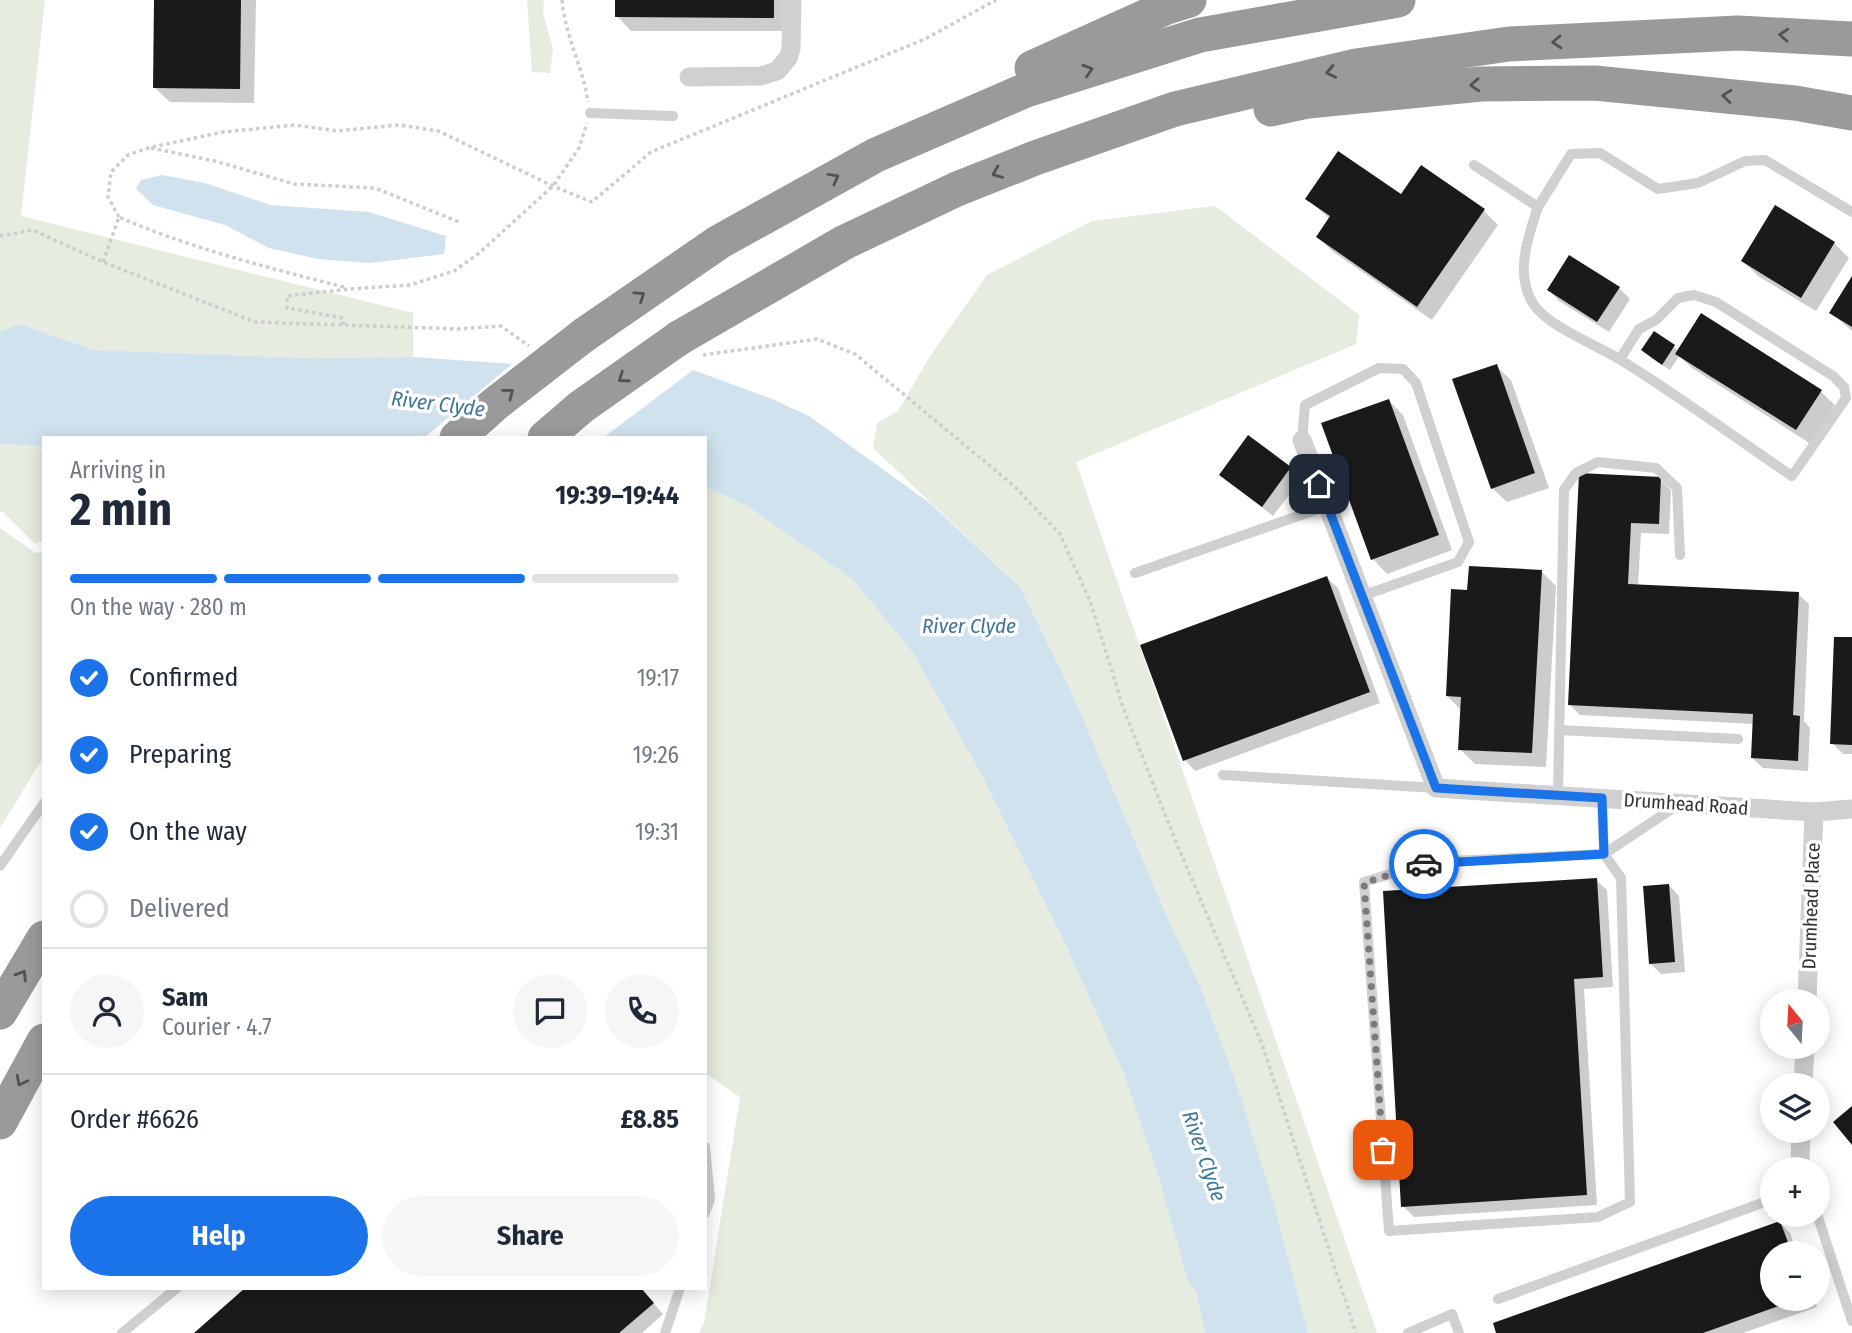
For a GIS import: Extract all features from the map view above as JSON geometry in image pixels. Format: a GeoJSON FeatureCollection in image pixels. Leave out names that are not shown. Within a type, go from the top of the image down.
{"type":"FeatureCollection","features":[{"type":"Feature","properties":{"kind":"highway"},"geometry":{"type":"LineString","coordinates":[[459,436],[495,404],[584,335],[719,242],[1031,69],[1189,0]]}},
{"type":"Feature","properties":{"kind":"highway"},"geometry":{"type":"LineString","coordinates":[[876,155],[1026,90],[1200,35],[1398,0]]}},
{"type":"Feature","properties":{"kind":"highway"},"geometry":{"type":"LineString","coordinates":[[547,436],[581,407],[679,338],[845,242],[957,189],[1035,158],[1175,109],[1356,66],[1508,44],[1738,33],[1852,38]]}},
{"type":"Feature","properties":{"kind":"highway"},"geometry":{"type":"LineString","coordinates":[[1035,158],[1308,102],[1481,84],[1594,83],[1795,103],[1852,113]]}},
{"type":"Feature","properties":{"kind":"highway"},"geometry":{"type":"LineString","coordinates":[[0,1012],[42,941]]}},
{"type":"Feature","properties":{"kind":"highway"},"geometry":{"type":"LineString","coordinates":[[0,1122],[42,1045]]}},
{"type":"Feature","properties":{"kind":"street"},"geometry":{"type":"LineString","coordinates":[[689,76],[761,76],[777,71],[788,58],[791,49],[792,0]]}},
{"type":"Feature","properties":{"kind":"street"},"geometry":{"type":"LineString","coordinates":[[1302,440],[1436,788]]}},
{"type":"Feature","properties":{"kind":"street","name":"Drumhead Road"},"geometry":{"type":"LineString","coordinates":[[1436,788],[1814,812],[1852,809]]}},
{"type":"Feature","properties":{"kind":"street","name":"Drumhead Place"},"geometry":{"type":"LineString","coordinates":[[1807,989],[1814,812]]}},
{"type":"Feature","properties":{"kind":"lane"},"geometry":{"type":"LineString","coordinates":[[590,113],[673,116]]}},
{"type":"Feature","properties":{"kind":"lane"},"geometry":{"type":"LineString","coordinates":[[1619,359],[1639,329],[1656,320],[1678,298],[1694,295],[1716,302],[1833,376],[1844,387],[1849,400],[1792,476],[1619,359],[1546,318],[1534,305],[1527,288],[1523,265],[1538,207],[1571,154],[1600,153],[1658,189],[1698,183],[1745,162],[1765,160],[1852,212]]}},
{"type":"Feature","properties":{"kind":"lane"},"geometry":{"type":"LineString","coordinates":[[1474,165],[1538,207]]}},
{"type":"Feature","properties":{"kind":"lane"},"geometry":{"type":"LineString","coordinates":[[1302,440],[1305,404],[1379,368],[1403,369],[1416,383],[1469,542],[1458,562],[1362,597]]}},
{"type":"Feature","properties":{"kind":"lane"},"geometry":{"type":"LineString","coordinates":[[1558,795],[1564,490],[1576,473],[1598,462],[1656,468],[1677,488],[1680,555]]}},
{"type":"Feature","properties":{"kind":"lane"},"geometry":{"type":"LineString","coordinates":[[1135,573],[1327,506]]}},
{"type":"Feature","properties":{"kind":"lane"},"geometry":{"type":"LineString","coordinates":[[1559,730],[1738,739]]}},
{"type":"Feature","properties":{"kind":"lane"},"geometry":{"type":"LineString","coordinates":[[1223,775],[1436,788]]}},
{"type":"Feature","properties":{"kind":"lane"},"geometry":{"type":"LineString","coordinates":[[1602,798],[1604,854],[1621,878],[1630,1202],[1598,1217],[1389,1231],[1364,883],[1429,862],[1604,854],[1680,803]]}},
{"type":"Feature","properties":{"kind":"lane"},"geometry":{"type":"LineString","coordinates":[[0,866],[42,806]]}},
{"type":"Feature","properties":{"kind":"lane"},"geometry":{"type":"LineString","coordinates":[[707,1168],[710,1199],[707,1207]]}},
{"type":"Feature","properties":{"kind":"lane"},"geometry":{"type":"LineString","coordinates":[[1498,1299],[1760,1204]]}},
{"type":"Feature","properties":{"kind":"lane"},"geometry":{"type":"LineString","coordinates":[[1821,1227],[1852,1321]]}},
{"type":"Feature","properties":{"kind":"lane"},"geometry":{"type":"LineString","coordinates":[[122,1333],[175,1290]]}},
{"type":"Feature","properties":{"kind":"lane"},"geometry":{"type":"LineString","coordinates":[[665,1333],[679,1290]]}},
{"type":"Feature","properties":{"kind":"lane"},"geometry":{"type":"LineString","coordinates":[[1408,1333],[1452,1314],[1459,1333]]}},
{"type":"Feature","properties":{"kind":"path"},"geometry":{"type":"LineString","coordinates":[[343,326],[343,318],[287,308],[287,296],[410,285],[454,271],[478,254],[553,186],[579,148],[590,113],[584,77],[564,21],[562,0]]}},
{"type":"Feature","properties":{"kind":"path"},"geometry":{"type":"LineString","coordinates":[[349,289],[158,234],[119,217],[108,197],[111,172],[128,155],[223,132],[295,125],[337,131],[399,125],[438,131],[592,202],[650,152],[925,38],[996,0]]}},
{"type":"Feature","properties":{"kind":"path"},"geometry":{"type":"LineString","coordinates":[[148,148],[215,161],[294,184],[375,188],[460,222]]}},
{"type":"Feature","properties":{"kind":"path"},"geometry":{"type":"LineString","coordinates":[[103,262],[119,217]]}},
{"type":"Feature","properties":{"kind":"path"},"geometry":{"type":"LineString","coordinates":[[0,236],[33,230],[103,262],[255,322],[458,329],[500,326]]}},
{"type":"Feature","properties":{"kind":"path"},"geometry":{"type":"LineString","coordinates":[[731,351],[817,339],[855,354],[1013,485],[1060,534],[1090,600],[1124,710],[1262,1044],[1356,1333]]}},
{"type":"Feature","properties":{"kind":"shaded area"},"geometry":{"type":"Polygon","coordinates":[[[0,0],[45,0],[21,216],[413,313],[413,357],[309,358],[94,350],[20,324],[0,331],[0,0]]]}},
{"type":"Feature","properties":{"kind":"shaded area"},"geometry":{"type":"Polygon","coordinates":[[[527,0],[544,0],[543,13],[553,49],[550,73],[532,72],[527,0]]]}},
{"type":"Feature","properties":{"kind":"shaded area"},"geometry":{"type":"Polygon","coordinates":[[[1215,206],[1359,315],[1356,344],[1076,462],[1377,1333],[1308,1333],[1231,1068],[1200,986],[1172,928],[1072,693],[1020,587],[873,448],[877,423],[898,411],[929,358],[987,275],[1092,221],[1215,206]]]}},
{"type":"Feature","properties":{"kind":"shaded area"},"geometry":{"type":"Polygon","coordinates":[[[0,444],[42,446],[42,541],[35,544],[0,512],[0,444]]]}},
{"type":"Feature","properties":{"kind":"shaded area"},"geometry":{"type":"Polygon","coordinates":[[[707,487],[747,506],[852,579],[913,653],[980,772],[1067,948],[1123,1072],[1160,1181],[1187,1279],[1197,1294],[1205,1333],[699,1333],[704,1323],[740,1097],[707,1074],[707,487]]]}},
{"type":"Feature","properties":{"kind":"shaded area"},"geometry":{"type":"Polygon","coordinates":[[[0,528],[36,553],[42,552],[42,759],[0,828],[0,528]]]}},
{"type":"Feature","properties":{"kind":"water"},"geometry":{"type":"Polygon","coordinates":[[[162,175],[205,183],[270,205],[369,212],[446,236],[444,254],[370,263],[318,259],[269,248],[225,225],[153,205],[136,189],[141,180],[162,175]]]}},
{"type":"Feature","properties":{"kind":"water","name":"River Clyde"},"geometry":{"type":"Polygon","coordinates":[[[20,324],[94,350],[309,358],[413,357],[512,364],[693,370],[772,399],[809,416],[931,504],[1020,587],[1072,693],[1172,928],[1200,986],[1231,1068],[1270,1191],[1308,1333],[1205,1333],[1197,1294],[1187,1279],[1160,1181],[1123,1072],[1067,948],[980,772],[913,653],[852,579],[747,506],[707,487],[707,436],[42,436],[42,446],[0,444],[0,331],[20,324]]]}},
{"type":"Feature","properties":{"kind":"pier"},"geometry":{"type":"Polygon","coordinates":[[[512,364],[693,370],[606,436],[426,436],[512,364]]]}},
{"type":"Feature","properties":{"kind":"building"},"geometry":{"type":"Polygon","coordinates":[[[154,0],[241,0],[240,89],[153,88],[154,0]]]}},
{"type":"Feature","properties":{"kind":"building"},"geometry":{"type":"Polygon","coordinates":[[[615,0],[774,0],[774,18],[615,17],[615,0]]]}},
{"type":"Feature","properties":{"kind":"building"},"geometry":{"type":"Polygon","coordinates":[[[1338,151],[1401,194],[1421,165],[1485,209],[1417,307],[1316,237],[1330,216],[1305,199],[1338,151]]]}},
{"type":"Feature","properties":{"kind":"building"},"geometry":{"type":"Polygon","coordinates":[[[1775,205],[1835,242],[1801,298],[1741,261],[1775,205]]]}},
{"type":"Feature","properties":{"kind":"building"},"geometry":{"type":"Polygon","coordinates":[[[1569,255],[1620,287],[1597,322],[1547,290],[1569,255]]]}},
{"type":"Feature","properties":{"kind":"building"},"geometry":{"type":"Polygon","coordinates":[[[1852,276],[1852,327],[1829,313],[1852,276]]]}},
{"type":"Feature","properties":{"kind":"building"},"geometry":{"type":"Polygon","coordinates":[[[1701,313],[1822,390],[1796,430],[1675,354],[1701,313]]]}},
{"type":"Feature","properties":{"kind":"building"},"geometry":{"type":"Polygon","coordinates":[[[1654,331],[1675,345],[1662,365],[1641,350],[1654,331]]]}},
{"type":"Feature","properties":{"kind":"building"},"geometry":{"type":"Polygon","coordinates":[[[1497,364],[1535,473],[1491,489],[1452,379],[1497,364]]]}},
{"type":"Feature","properties":{"kind":"building"},"geometry":{"type":"Polygon","coordinates":[[[1389,399],[1439,535],[1371,560],[1321,423],[1389,399]]]}},
{"type":"Feature","properties":{"kind":"building"},"geometry":{"type":"Polygon","coordinates":[[[1248,435],[1291,467],[1262,507],[1219,475],[1248,435]]]}},
{"type":"Feature","properties":{"kind":"building"},"geometry":{"type":"Polygon","coordinates":[[[1579,473],[1661,477],[1659,524],[1631,523],[1628,584],[1799,592],[1793,715],[1800,716],[1798,761],[1751,758],[1753,714],[1568,705],[1579,473]]]}},
{"type":"Feature","properties":{"kind":"building"},"geometry":{"type":"Polygon","coordinates":[[[1469,566],[1542,570],[1532,753],[1458,750],[1461,697],[1446,696],[1451,589],[1467,590],[1469,566]]]}},
{"type":"Feature","properties":{"kind":"building"},"geometry":{"type":"Polygon","coordinates":[[[1327,576],[1370,692],[1183,761],[1140,645],[1327,576]]]}},
{"type":"Feature","properties":{"kind":"building"},"geometry":{"type":"Polygon","coordinates":[[[1834,637],[1852,637],[1852,745],[1830,744],[1834,637]]]}},
{"type":"Feature","properties":{"kind":"building"},"geometry":{"type":"Polygon","coordinates":[[[1597,878],[1603,977],[1574,979],[1587,1195],[1401,1207],[1383,891],[1597,878]]]}},
{"type":"Feature","properties":{"kind":"building"},"geometry":{"type":"Polygon","coordinates":[[[1669,884],[1675,962],[1649,964],[1643,886],[1669,884]]]}},
{"type":"Feature","properties":{"kind":"building"},"geometry":{"type":"Polygon","coordinates":[[[1852,1106],[1852,1145],[1833,1122],[1852,1106]]]}},
{"type":"Feature","properties":{"kind":"building"},"geometry":{"type":"Polygon","coordinates":[[[1763,1227],[1782,1227],[1788,1241],[1760,1241],[1760,1311],[1764,1311],[1703,1333],[1496,1333],[1493,1323],[1763,1227]]]}},
{"type":"Feature","properties":{"kind":"building"},"geometry":{"type":"Polygon","coordinates":[[[243,1290],[643,1290],[654,1303],[619,1333],[194,1333],[243,1290]]]}},
{"type":"Feature","properties":{"kind":"way so far"},"geometry":{"type":"LineString","coordinates":[[1383,1150],[1364,883],[1424,864]]}},
{"type":"Feature","properties":{"kind":"route"},"geometry":{"type":"LineString","coordinates":[[1319,484],[1436,788],[1602,798],[1604,854],[1424,864]]}}]}
